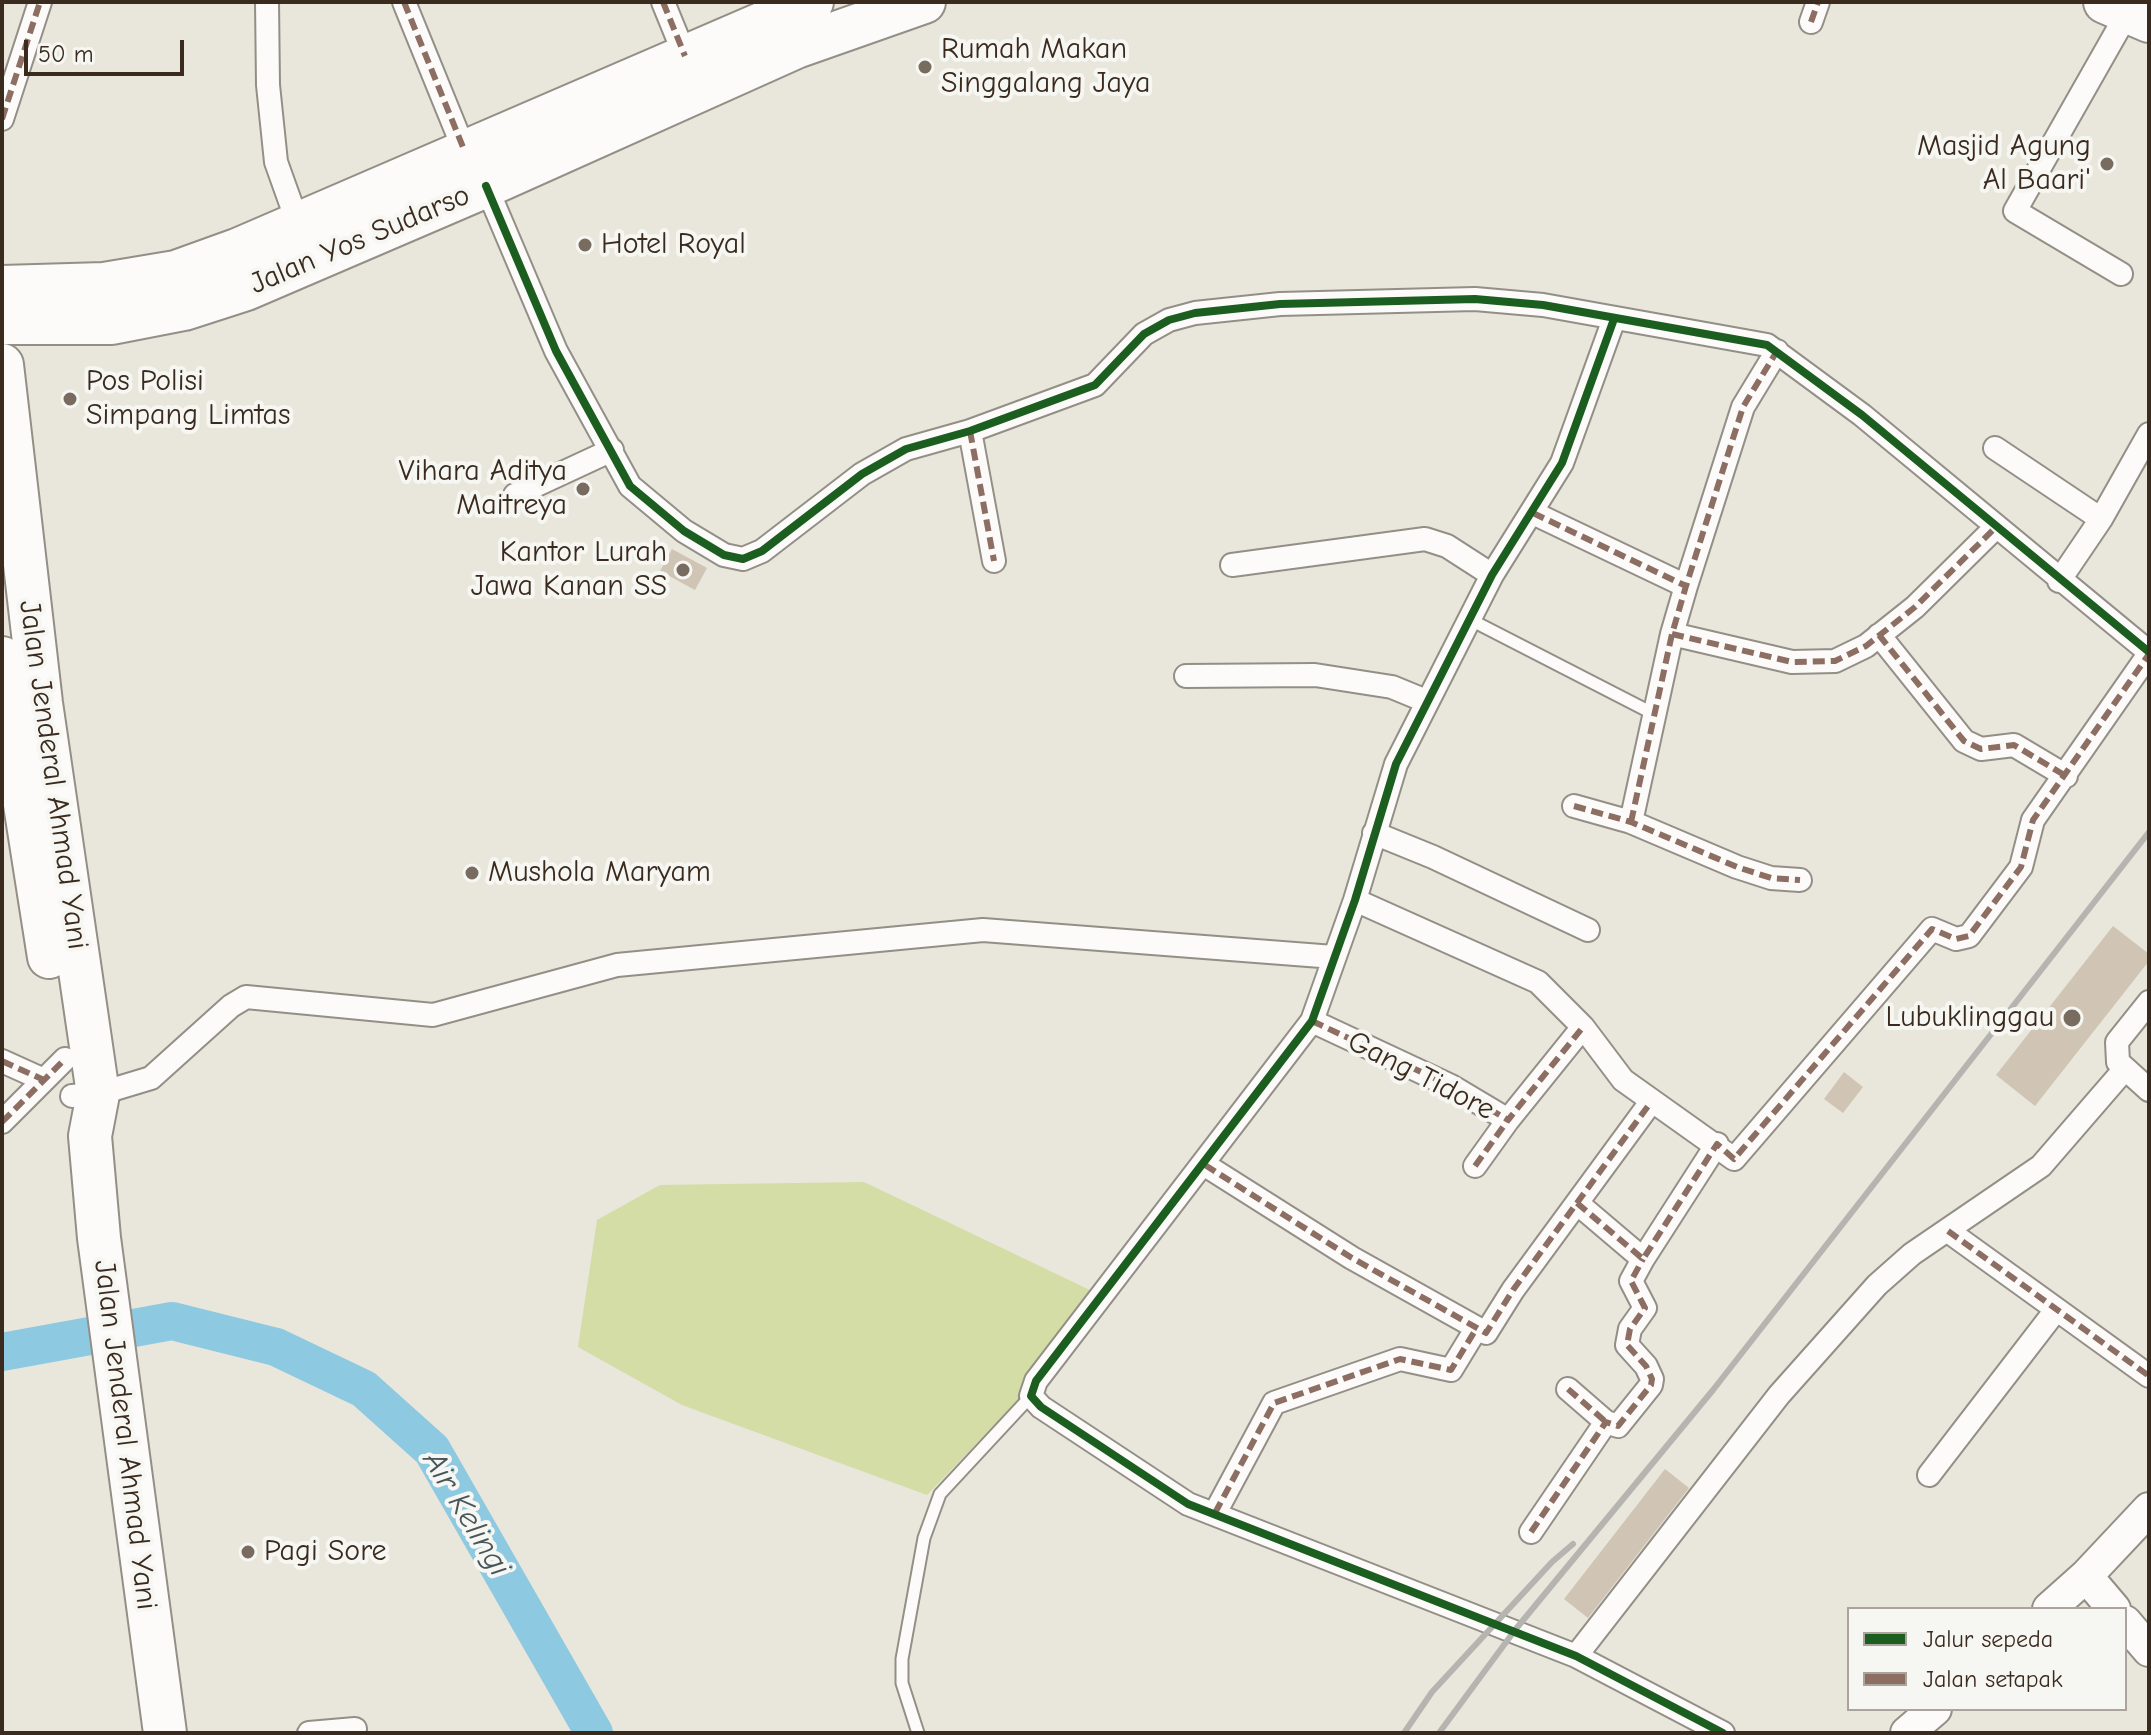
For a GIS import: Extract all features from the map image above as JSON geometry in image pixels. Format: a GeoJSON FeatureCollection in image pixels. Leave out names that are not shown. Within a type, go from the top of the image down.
{"type":"FeatureCollection","features":[{"type":"Feature","properties":{"kind":"highway","name":"Jalan Yos Sudarso"},"geometry":{"type":"LineString","coordinates":[[2,287],[104,284],[176,272],[306,240],[476,169],[796,47],[924,2]]}},
{"type":"Feature","properties":{"kind":"highway","name":"Jalan Yos Sudarso"},"geometry":{"type":"LineString","coordinates":[[476,169],[685,56],[805,3]]}},
{"type":"Feature","properties":{"kind":"highway","name":"Jalan Yos Sudarso"},"geometry":{"type":"LineString","coordinates":[[2,323],[112,323],[184,309],[246,289],[306,240]]}},
{"type":"Feature","properties":{"kind":"highway","name":"Jalan Jenderal Ahmad Yani"},"geometry":{"type":"LineString","coordinates":[[2,365],[41,703],[70,1082]]}},
{"type":"Feature","properties":{"kind":"highway","name":"Jalan Jenderal Ahmad Yani"},"geometry":{"type":"LineString","coordinates":[[2,658],[70,1082],[90,1136],[99,1238],[128,1470],[165,1733]]}},
{"type":"Feature","properties":{"kind":"street"},"geometry":{"type":"LineString","coordinates":[[2,119],[40,2]]}},
{"type":"Feature","properties":{"kind":"street"},"geometry":{"type":"LineString","coordinates":[[267,2],[268,85],[276,162],[306,240]]}},
{"type":"Feature","properties":{"kind":"street"},"geometry":{"type":"LineString","coordinates":[[404,2],[556,351],[630,486],[684,531],[724,555],[743,559],[762,551],[862,474],[906,449],[970,431],[1095,385],[1144,334],[1169,320],[1195,313],[1280,304],[1475,299],[1543,305],[1760,342],[1777,351],[1862,415],[2149,653],[2033,820],[2021,867],[1969,936],[1956,939],[1932,929],[1734,1159],[1717,1144],[1651,1102],[1612,1070],[1583,1027],[1551,992],[1522,972],[1355,900]]}},
{"type":"Feature","properties":{"kind":"street"},"geometry":{"type":"LineString","coordinates":[[663,2],[685,56]]}},
{"type":"Feature","properties":{"kind":"street"},"geometry":{"type":"LineString","coordinates":[[2121,274],[2015,211],[2124,9]]}},
{"type":"Feature","properties":{"kind":"street"},"geometry":{"type":"LineString","coordinates":[[1614,319],[1562,463],[1492,575],[1396,764],[1355,900],[1312,1021],[1205,1165],[1036,1381],[1031,1396],[1041,1407],[1175,1496],[1576,1656],[1723,1733]]}},
{"type":"Feature","properties":{"kind":"street"},"geometry":{"type":"LineString","coordinates":[[1631,822],[1672,634],[1686,586],[1743,407],[1777,351]]}},
{"type":"Feature","properties":{"kind":"street"},"geometry":{"type":"LineString","coordinates":[[970,431],[994,561]]}},
{"type":"Feature","properties":{"kind":"street"},"geometry":{"type":"LineString","coordinates":[[2059,581],[2101,519],[2149,434]]}},
{"type":"Feature","properties":{"kind":"street"},"geometry":{"type":"LineString","coordinates":[[1995,448],[2101,519]]}},
{"type":"Feature","properties":{"kind":"street"},"geometry":{"type":"LineString","coordinates":[[515,495],[612,450]]}},
{"type":"Feature","properties":{"kind":"street"},"geometry":{"type":"LineString","coordinates":[[1533,513],[1686,586]]}},
{"type":"Feature","properties":{"kind":"street"},"geometry":{"type":"LineString","coordinates":[[1672,634],[1792,662],[1835,661],[1879,635],[1915,607],[1996,527]]}},
{"type":"Feature","properties":{"kind":"street"},"geometry":{"type":"LineString","coordinates":[[1232,565],[1425,539],[1447,546],[1492,575]]}},
{"type":"Feature","properties":{"kind":"street"},"geometry":{"type":"LineString","coordinates":[[1879,635],[1964,741],[1981,749],[2014,745],[2066,776]]}},
{"type":"Feature","properties":{"kind":"street"},"geometry":{"type":"LineString","coordinates":[[1186,676],[1315,675],[1392,687],[1426,701]]}},
{"type":"Feature","properties":{"kind":"street"},"geometry":{"type":"LineString","coordinates":[[1574,806],[1631,822],[1737,867],[1771,878],[1800,880]]}},
{"type":"Feature","properties":{"kind":"street"},"geometry":{"type":"LineString","coordinates":[[1374,833],[1588,930]]}},
{"type":"Feature","properties":{"kind":"street"},"geometry":{"type":"LineString","coordinates":[[2,1061],[70,1082],[151,1078],[231,1006],[246,997],[433,1015],[617,965],[983,930],[1334,957]]}},
{"type":"Feature","properties":{"kind":"street"},"geometry":{"type":"LineString","coordinates":[[2149,1002],[2117,1042],[2118,1062],[2149,1090]]}},
{"type":"Feature","properties":{"kind":"street","name":"Gang Tidore"},"geometry":{"type":"LineString","coordinates":[[1312,1021],[1451,1086],[1508,1120],[1583,1027]]}},
{"type":"Feature","properties":{"kind":"street"},"geometry":{"type":"LineString","coordinates":[[1576,1656],[1779,1395],[1877,1285],[1912,1254],[2041,1166],[2124,1070]]}},
{"type":"Feature","properties":{"kind":"street"},"geometry":{"type":"LineString","coordinates":[[2,1122],[70,1082]]}},
{"type":"Feature","properties":{"kind":"street"},"geometry":{"type":"LineString","coordinates":[[1205,1165],[1352,1258],[1476,1329],[1489,1332],[1513,1290],[1651,1102]]}},
{"type":"Feature","properties":{"kind":"street"},"geometry":{"type":"LineString","coordinates":[[1475,1166],[1508,1120]]}},
{"type":"Feature","properties":{"kind":"street"},"geometry":{"type":"LineString","coordinates":[[1568,1389],[1606,1422],[1618,1426],[1651,1385],[1652,1379],[1646,1366],[1627,1345],[1630,1329],[1645,1308],[1631,1281],[1717,1144]]}},
{"type":"Feature","properties":{"kind":"street"},"geometry":{"type":"LineString","coordinates":[[1577,1203],[1643,1259]]}},
{"type":"Feature","properties":{"kind":"street"},"geometry":{"type":"LineString","coordinates":[[1948,1231],[2149,1376]]}},
{"type":"Feature","properties":{"kind":"street"},"geometry":{"type":"LineString","coordinates":[[1929,1475],[2056,1310]]}},
{"type":"Feature","properties":{"kind":"street"},"geometry":{"type":"LineString","coordinates":[[1215,1513],[1274,1403],[1400,1359],[1451,1370],[1476,1329]]}},
{"type":"Feature","properties":{"kind":"street"},"geometry":{"type":"LineString","coordinates":[[1531,1532],[1606,1422]]}},
{"type":"Feature","properties":{"kind":"street"},"geometry":{"type":"LineString","coordinates":[[2051,1607],[2086,1576],[2149,1509]]}},
{"type":"Feature","properties":{"kind":"street"},"geometry":{"type":"LineString","coordinates":[[2086,1576],[2112,1607]]}},
{"type":"Feature","properties":{"kind":"street"},"geometry":{"type":"LineString","coordinates":[[2127,1624],[2149,1650]]}},
{"type":"Feature","properties":{"kind":"street"},"geometry":{"type":"LineString","coordinates":[[1907,1733],[1933,1711]]}},
{"type":"Feature","properties":{"kind":"street"},"geometry":{"type":"LineString","coordinates":[[309,1733],[355,1729]]}},
{"type":"Feature","properties":{"kind":"lane"},"geometry":{"type":"LineString","coordinates":[[1469,619],[1654,714]]}},
{"type":"Feature","properties":{"kind":"lane"},"geometry":{"type":"LineString","coordinates":[[918,1733],[902,1683],[902,1659],[924,1538],[940,1494],[1031,1396]]}},
{"type":"Feature","properties":{"kind":"green space"},"geometry":{"type":"Polygon","coordinates":[[[864,1182],[1096,1293],[1024,1394],[927,1495],[682,1405],[578,1347],[597,1220],[660,1185],[864,1182]]]}},
{"type":"Feature","properties":{"kind":"building","name":"Kantor Lurah Jawa Kanan SS"},"geometry":{"type":"Polygon","coordinates":[[[672,549],[707,568],[695,590],[660,571],[672,549]]]}},
{"type":"Feature","properties":{"kind":"building","name":"Lubuklinggau"},"geometry":{"type":"Polygon","coordinates":[[[2113,926],[2149,954],[2149,961],[2035,1106],[1996,1075],[2113,926]]]}},
{"type":"Feature","properties":{"kind":"building"},"geometry":{"type":"Polygon","coordinates":[[[1844,1072],[1863,1087],[1843,1113],[1824,1099],[1844,1072]]]}},
{"type":"Feature","properties":{"kind":"building"},"geometry":{"type":"Polygon","coordinates":[[[1665,1469],[1689,1488],[1588,1618],[1564,1599],[1665,1469]]]}},
{"type":"Feature","properties":{"kind":"waterway","name":"Air Kelingi"},"geometry":{"type":"LineString","coordinates":[[2,1352],[172,1321],[276,1347],[364,1389],[432,1450],[594,1733]]}},
{"type":"Feature","properties":{"kind":"railway"},"geometry":{"type":"LineString","coordinates":[[1439,1733],[1515,1630],[1713,1390],[2149,832]]}},
{"type":"Feature","properties":{"kind":"railway"},"geometry":{"type":"LineString","coordinates":[[1404,1733],[1432,1692],[1552,1562],[1573,1544]]}},
{"type":"Feature","properties":{"kind":"marked path"},"geometry":{"type":"LineString","coordinates":[[2,119],[40,2]]}},
{"type":"Feature","properties":{"kind":"marked path"},"geometry":{"type":"LineString","coordinates":[[404,2],[465,152]]}},
{"type":"Feature","properties":{"kind":"marked path"},"geometry":{"type":"LineString","coordinates":[[663,2],[685,56]]}},
{"type":"Feature","properties":{"kind":"marked path"},"geometry":{"type":"LineString","coordinates":[[1811,22],[1818,2]]}},
{"type":"Feature","properties":{"kind":"marked path"},"geometry":{"type":"LineString","coordinates":[[1631,822],[1672,634],[1686,586],[1743,407],[1777,351]]}},
{"type":"Feature","properties":{"kind":"marked path"},"geometry":{"type":"LineString","coordinates":[[970,431],[994,561]]}},
{"type":"Feature","properties":{"kind":"marked path"},"geometry":{"type":"LineString","coordinates":[[1533,513],[1686,586]]}},
{"type":"Feature","properties":{"kind":"marked path"},"geometry":{"type":"LineString","coordinates":[[1672,634],[1792,662],[1835,661],[1866,646],[1915,607],[1996,527]]}},
{"type":"Feature","properties":{"kind":"marked path"},"geometry":{"type":"LineString","coordinates":[[1879,635],[1964,741],[1981,749],[2014,745],[2066,776]]}},
{"type":"Feature","properties":{"kind":"marked path"},"geometry":{"type":"LineString","coordinates":[[1577,1203],[1643,1259],[1717,1144],[1734,1159],[1932,929],[1956,939],[1969,936],[2021,867],[2033,820],[2149,654]]}},
{"type":"Feature","properties":{"kind":"marked path"},"geometry":{"type":"LineString","coordinates":[[1574,806],[1631,822],[1737,867],[1771,878],[1800,880]]}},
{"type":"Feature","properties":{"kind":"marked path"},"geometry":{"type":"LineString","coordinates":[[1312,1021],[1451,1086],[1508,1120],[1583,1027]]}},
{"type":"Feature","properties":{"kind":"marked path"},"geometry":{"type":"LineString","coordinates":[[2,1122],[65,1059]]}},
{"type":"Feature","properties":{"kind":"marked path"},"geometry":{"type":"LineString","coordinates":[[2,1061],[44,1080]]}},
{"type":"Feature","properties":{"kind":"marked path"},"geometry":{"type":"LineString","coordinates":[[1205,1165],[1352,1258],[1486,1333],[1513,1290],[1651,1102]]}},
{"type":"Feature","properties":{"kind":"marked path"},"geometry":{"type":"LineString","coordinates":[[1475,1166],[1508,1120]]}},
{"type":"Feature","properties":{"kind":"marked path"},"geometry":{"type":"LineString","coordinates":[[1948,1231],[2149,1376]]}},
{"type":"Feature","properties":{"kind":"marked path"},"geometry":{"type":"LineString","coordinates":[[1531,1532],[1606,1422],[1618,1426],[1651,1385],[1652,1379],[1646,1366],[1627,1345],[1630,1329],[1645,1308],[1631,1281],[1643,1259]]}},
{"type":"Feature","properties":{"kind":"marked path"},"geometry":{"type":"LineString","coordinates":[[1215,1513],[1274,1403],[1400,1359],[1451,1370],[1476,1329]]}},
{"type":"Feature","properties":{"kind":"marked path"},"geometry":{"type":"LineString","coordinates":[[1568,1389],[1606,1422]]}},
{"type":"Feature","properties":{"kind":"cycle path"},"geometry":{"type":"LineString","coordinates":[[486,186],[556,351],[630,486],[684,531],[724,555],[743,559],[762,551],[862,474],[906,449],[970,431],[1095,385],[1144,334],[1169,320],[1195,313],[1280,304],[1475,299],[1543,305],[1767,345],[1862,415],[2149,652]]}},
{"type":"Feature","properties":{"kind":"cycle path"},"geometry":{"type":"LineString","coordinates":[[1614,319],[1562,463],[1492,575],[1396,764],[1355,900],[1312,1021],[1036,1381],[1031,1396],[1041,1407],[1188,1504],[1576,1656],[1723,1733]]}},
{"type":"Feature","properties":{"kind":"place","name":"Rumah Makan Singgalang Jaya"},"geometry":{"type":"Point","coordinates":[925,67]}},
{"type":"Feature","properties":{"kind":"place","name":"Masjid Agung Al Baari'"},"geometry":{"type":"Point","coordinates":[2107,164]}},
{"type":"Feature","properties":{"kind":"place","name":"Hotel Royal"},"geometry":{"type":"Point","coordinates":[585,245]}},
{"type":"Feature","properties":{"kind":"place","name":"Pos Polisi Simpang Limtas"},"geometry":{"type":"Point","coordinates":[70,399]}},
{"type":"Feature","properties":{"kind":"place","name":"Vihara Aditya Maitreya"},"geometry":{"type":"Point","coordinates":[583,489]}},
{"type":"Feature","properties":{"kind":"place","name":"Kantor Lurah Jawa Kanan SS"},"geometry":{"type":"Point","coordinates":[683,570]}},
{"type":"Feature","properties":{"kind":"place","name":"Mushola Maryam"},"geometry":{"type":"Point","coordinates":[472,873]}},
{"type":"Feature","properties":{"kind":"place","name":"Lubuklinggau"},"geometry":{"type":"Point","coordinates":[2072,1018]}},
{"type":"Feature","properties":{"kind":"place","name":"Pagi Sore"},"geometry":{"type":"Point","coordinates":[248,1552]}}]}
